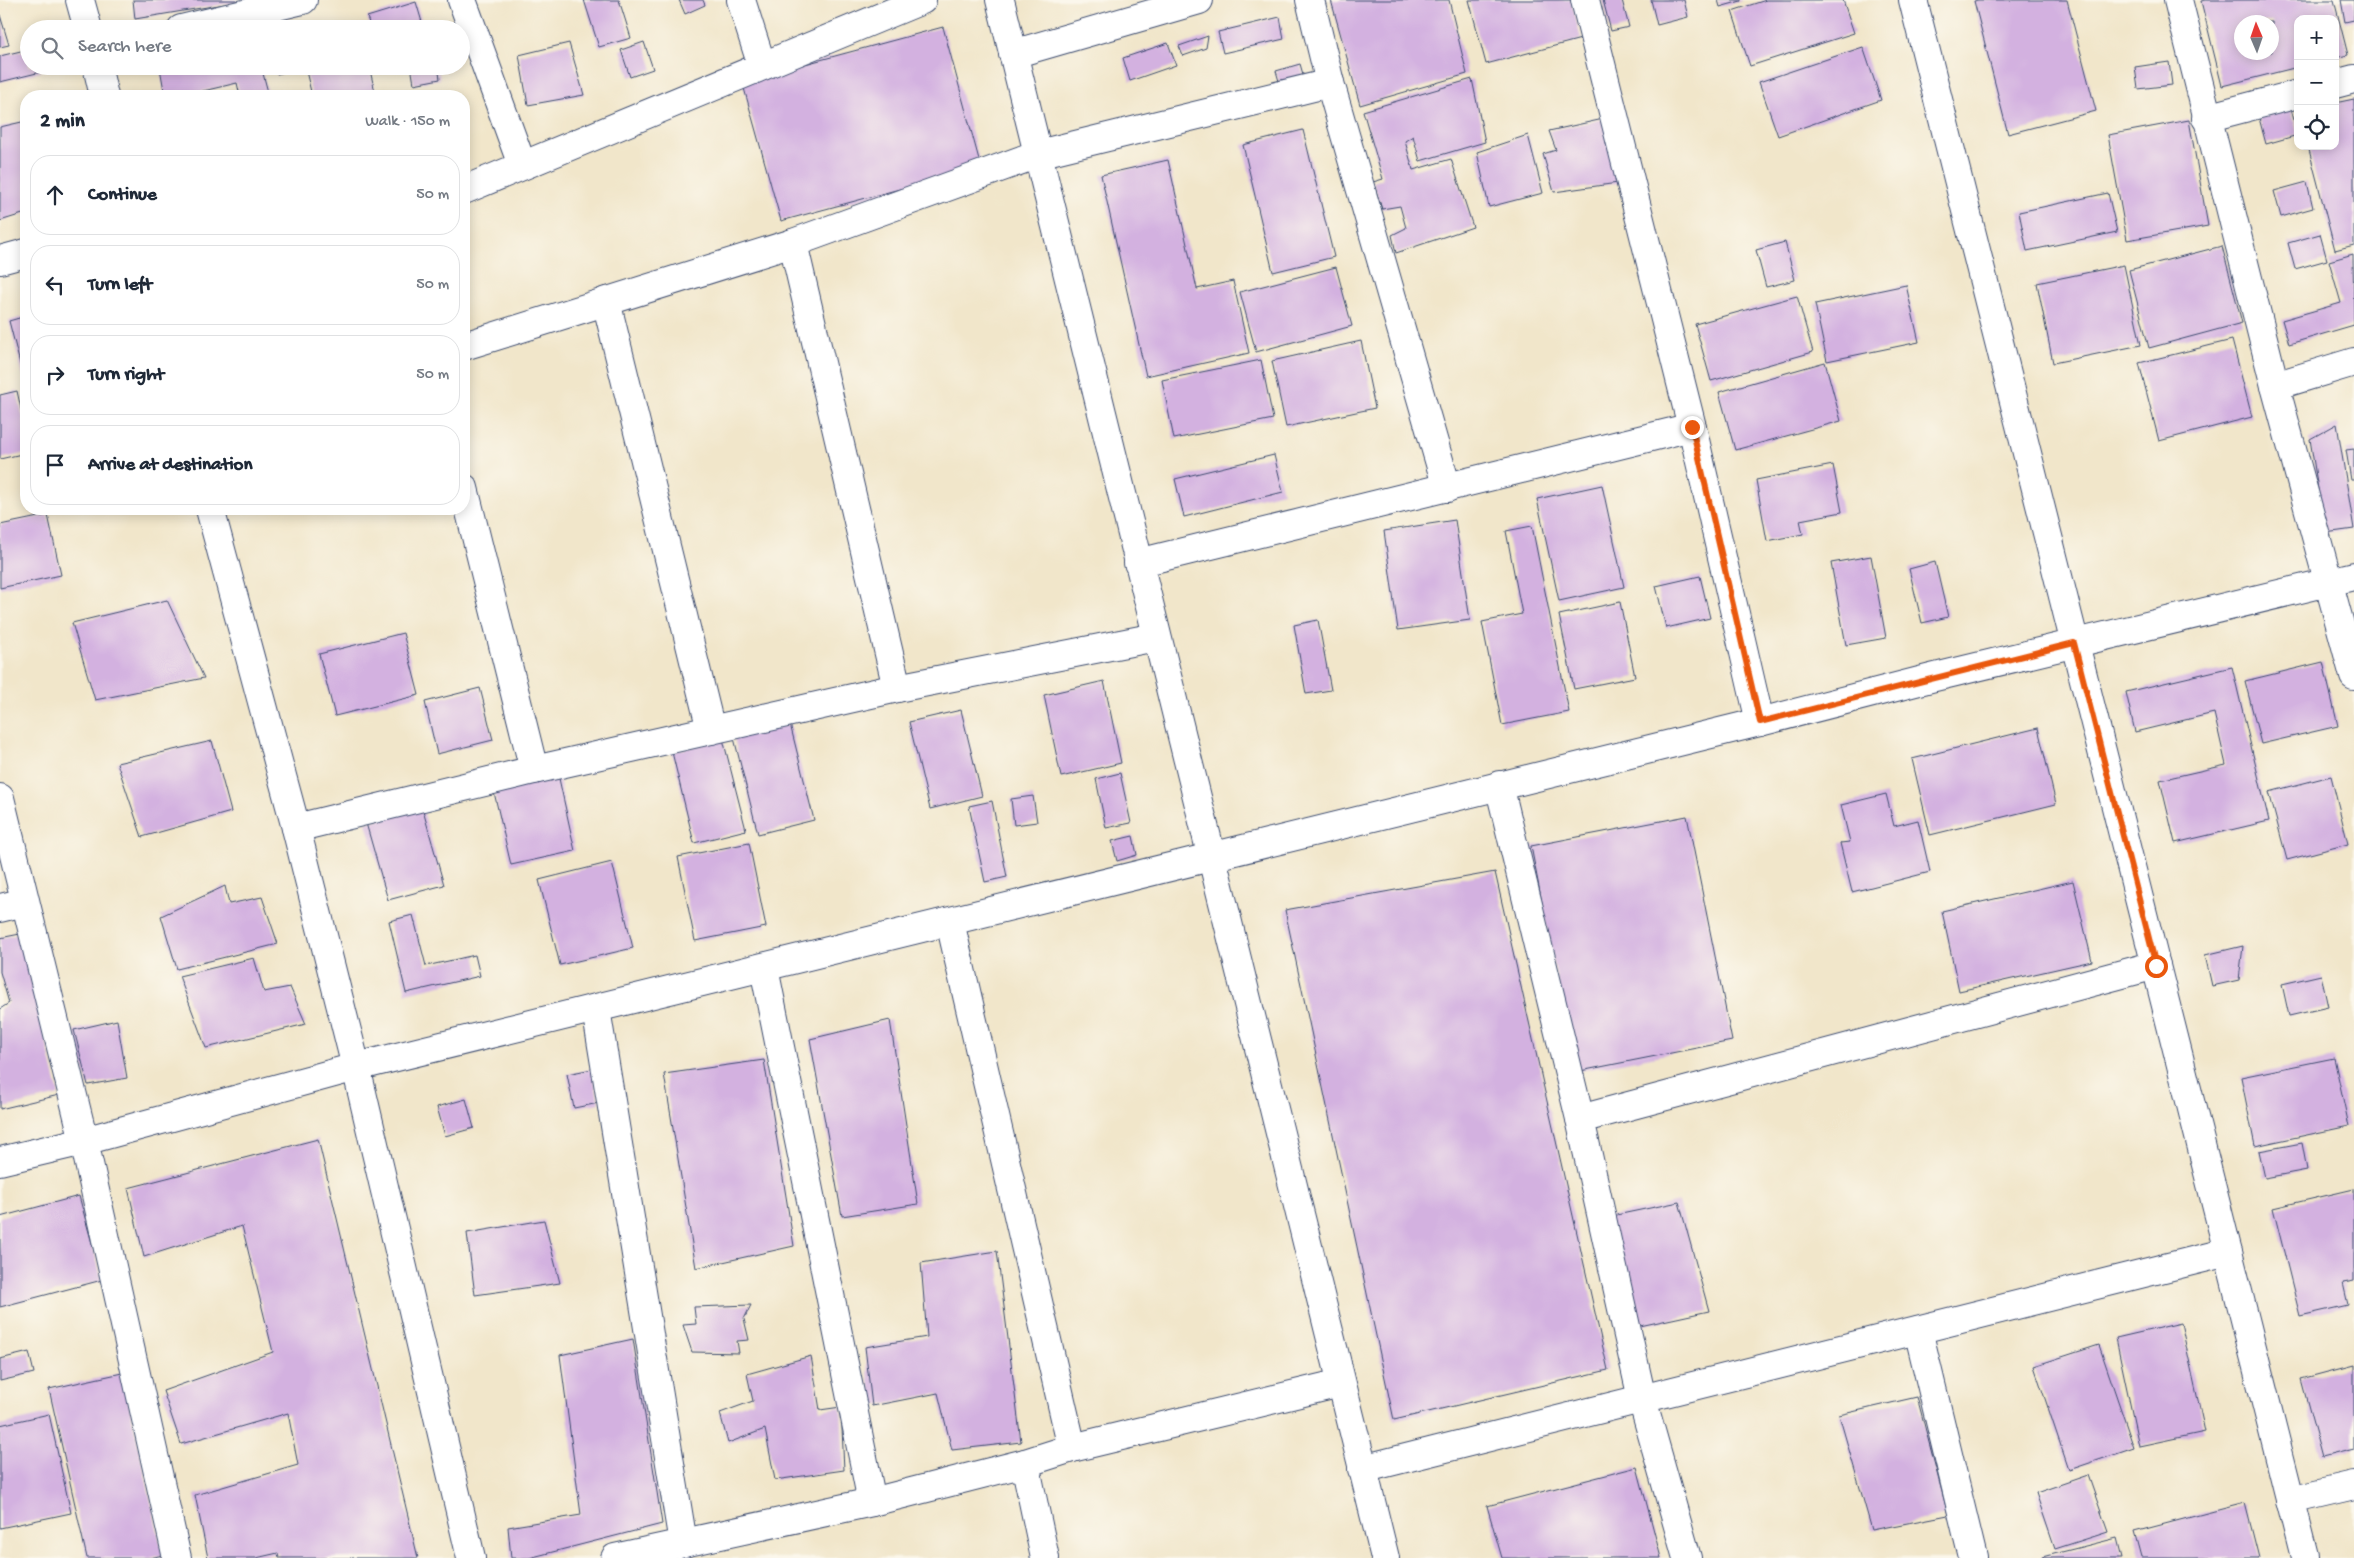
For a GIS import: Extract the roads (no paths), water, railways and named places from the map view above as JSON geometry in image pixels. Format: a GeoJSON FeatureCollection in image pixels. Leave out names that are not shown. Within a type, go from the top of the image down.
{"type":"FeatureCollection","features":[{"type":"Feature","properties":{"kind":"street"},"geometry":{"type":"LineString","coordinates":[[80,0],[86,20]]}},
{"type":"Feature","properties":{"kind":"street"},"geometry":{"type":"LineString","coordinates":[[218,20],[302,0]]}},
{"type":"Feature","properties":{"kind":"street"},"geometry":{"type":"LineString","coordinates":[[462,0],[469,20]]}},
{"type":"Feature","properties":{"kind":"street"},"geometry":{"type":"LineString","coordinates":[[741,0],[762,66]]}},
{"type":"Feature","properties":{"kind":"street"},"geometry":{"type":"LineString","coordinates":[[470,187],[922,0]]}},
{"type":"Feature","properties":{"kind":"street"},"geometry":{"type":"LineString","coordinates":[[1000,0],[1384,1558]]}},
{"type":"Feature","properties":{"kind":"street"},"geometry":{"type":"LineString","coordinates":[[1013,54],[1198,0]]}},
{"type":"Feature","properties":{"kind":"street"},"geometry":{"type":"LineString","coordinates":[[1310,0],[1330,83],[1447,488]]}},
{"type":"Feature","properties":{"kind":"street"},"geometry":{"type":"LineString","coordinates":[[1585,0],[1692,427],[1760,722]]}},
{"type":"Feature","properties":{"kind":"street"},"geometry":{"type":"LineString","coordinates":[[1913,0],[2305,1558]]}},
{"type":"Feature","properties":{"kind":"street"},"geometry":{"type":"LineString","coordinates":[[2178,0],[2206,118],[2275,386],[2354,676]]}},
{"type":"Feature","properties":{"kind":"street"},"geometry":{"type":"LineString","coordinates":[[470,22],[522,165]]}},
{"type":"Feature","properties":{"kind":"street"},"geometry":{"type":"LineString","coordinates":[[99,75],[103,90]]}},
{"type":"Feature","properties":{"kind":"street"},"geometry":{"type":"LineString","coordinates":[[2339,83],[2354,79]]}},
{"type":"Feature","properties":{"kind":"street"},"geometry":{"type":"LineString","coordinates":[[470,344],[793,243],[1038,154],[1330,83]]}},
{"type":"Feature","properties":{"kind":"street"},"geometry":{"type":"LineString","coordinates":[[2206,118],[2294,95]]}},
{"type":"Feature","properties":{"kind":"street"},"geometry":{"type":"LineString","coordinates":[[793,243],[897,688]]}},
{"type":"Feature","properties":{"kind":"street"},"geometry":{"type":"LineString","coordinates":[[0,260],[20,255]]}},
{"type":"Feature","properties":{"kind":"street"},"geometry":{"type":"LineString","coordinates":[[606,300],[710,730]]}},
{"type":"Feature","properties":{"kind":"street"},"geometry":{"type":"LineString","coordinates":[[2275,386],[2354,362]]}},
{"type":"Feature","properties":{"kind":"street"},"geometry":{"type":"LineString","coordinates":[[1138,563],[1692,427]]}},
{"type":"Feature","properties":{"kind":"street"},"geometry":{"type":"LineString","coordinates":[[470,512],[534,770]]}},
{"type":"Feature","properties":{"kind":"street"},"geometry":{"type":"LineString","coordinates":[[212,515],[296,828],[356,1067],[471,1558]]}},
{"type":"Feature","properties":{"kind":"street"},"geometry":{"type":"LineString","coordinates":[[0,1161],[84,1141],[356,1067],[764,968],[2074,643],[2354,576]]}},
{"type":"Feature","properties":{"kind":"street"},"geometry":{"type":"LineString","coordinates":[[296,828],[534,770],[897,688],[1156,637]]}},
{"type":"Feature","properties":{"kind":"street"},"geometry":{"type":"LineString","coordinates":[[1499,785],[1580,1120],[1642,1399],[1686,1558]]}},
{"type":"Feature","properties":{"kind":"street"},"geometry":{"type":"LineString","coordinates":[[0,798],[13,905],[84,1141],[177,1558]]}},
{"type":"Feature","properties":{"kind":"street"},"geometry":{"type":"LineString","coordinates":[[950,922],[1072,1448]]}},
{"type":"Feature","properties":{"kind":"street"},"geometry":{"type":"LineString","coordinates":[[1580,1120],[2156,966]]}},
{"type":"Feature","properties":{"kind":"street"},"geometry":{"type":"LineString","coordinates":[[764,968],[872,1502]]}},
{"type":"Feature","properties":{"kind":"street"},"geometry":{"type":"LineString","coordinates":[[596,1009],[683,1543]]}},
{"type":"Feature","properties":{"kind":"street"},"geometry":{"type":"LineString","coordinates":[[1362,1469],[2228,1252]]}},
{"type":"Feature","properties":{"kind":"street"},"geometry":{"type":"LineString","coordinates":[[1918,1330],[1973,1558]]}},
{"type":"Feature","properties":{"kind":"street"},"geometry":{"type":"LineString","coordinates":[[615,1558],[872,1502],[1025,1463],[1072,1448],[1341,1383]]}},
{"type":"Feature","properties":{"kind":"street"},"geometry":{"type":"LineString","coordinates":[[1025,1463],[1045,1558]]}},
{"type":"Feature","properties":{"kind":"street"},"geometry":{"type":"LineString","coordinates":[[2290,1500],[2354,1485]]}}]}
